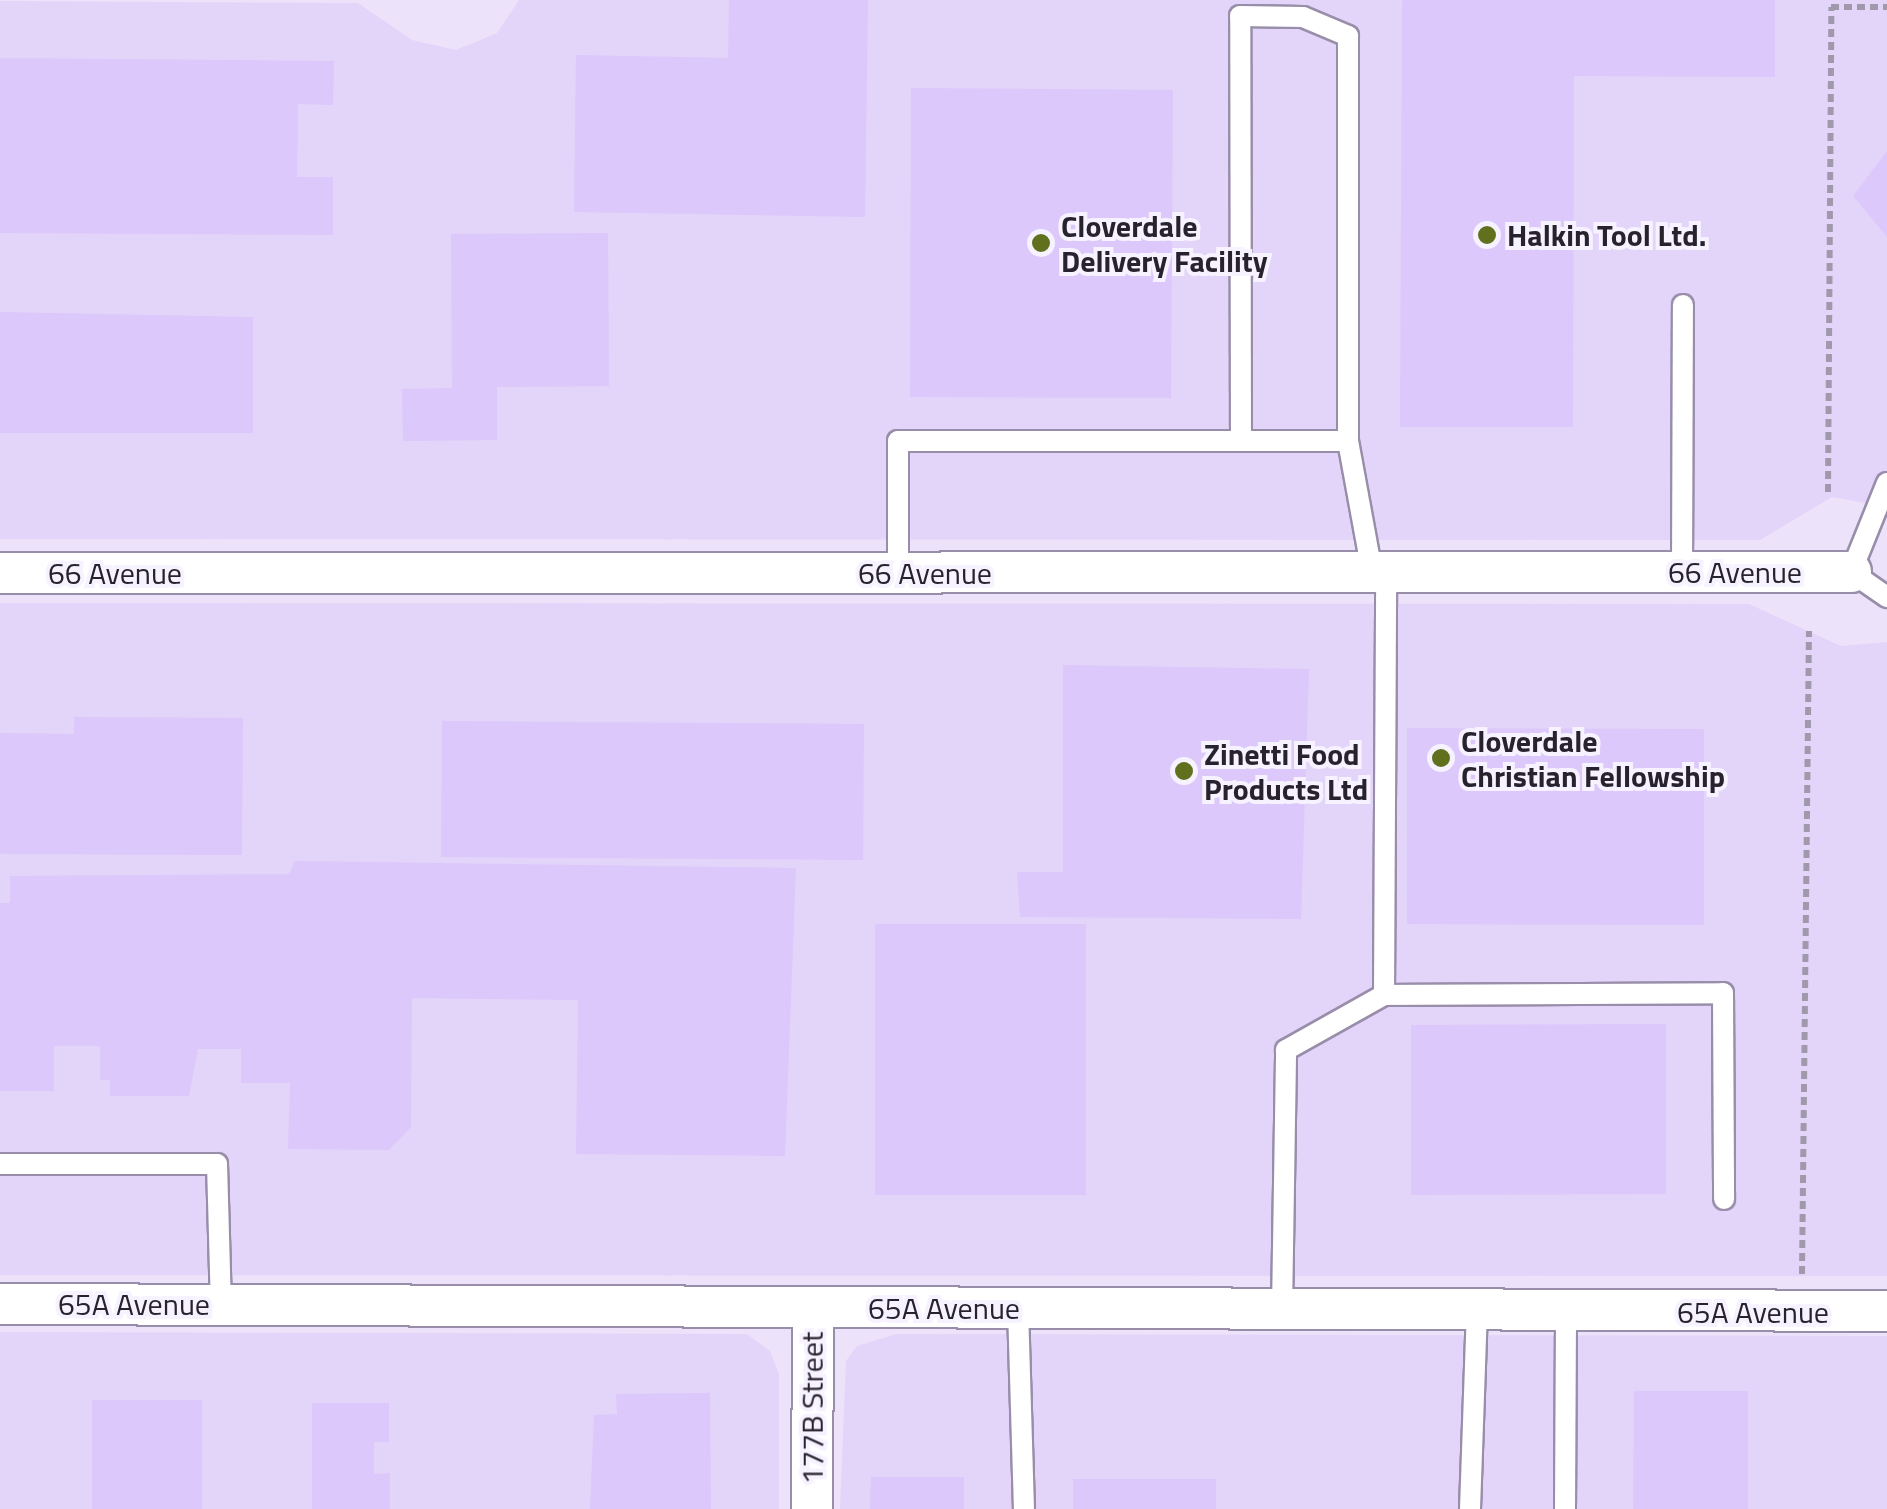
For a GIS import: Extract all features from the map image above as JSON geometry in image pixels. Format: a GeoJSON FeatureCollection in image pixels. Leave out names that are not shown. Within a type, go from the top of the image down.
{"type":"FeatureCollection","features":[{"type":"Feature","properties":{"kind":"street","name":"66 Avenue"},"geometry":{"type":"LineString","coordinates":[[0,573],[1850,572]]}},
{"type":"Feature","properties":{"kind":"street","name":"65A Avenue"},"geometry":{"type":"LineString","coordinates":[[0,1304],[1282,1312],[1887,1311]]}},
{"type":"Feature","properties":{"kind":"street","name":"177B Street"},"geometry":{"type":"LineString","coordinates":[[812,1509],[813,1307]]}},
{"type":"Feature","properties":{"kind":"lane"},"geometry":{"type":"LineString","coordinates":[[1241,440],[1240,16],[1303,16],[1348,36],[1348,442],[1379,572],[1384,995]]}},
{"type":"Feature","properties":{"kind":"lane"},"geometry":{"type":"LineString","coordinates":[[1682,572],[1683,305]]}},
{"type":"Feature","properties":{"kind":"lane"},"geometry":{"type":"LineString","coordinates":[[898,573],[898,441],[1348,442]]}},
{"type":"Feature","properties":{"kind":"lane"},"geometry":{"type":"LineString","coordinates":[[1887,483],[1850,572],[1887,597]]}},
{"type":"Feature","properties":{"kind":"lane"},"geometry":{"type":"LineString","coordinates":[[1282,1312],[1286,1050],[1384,995],[1723,994],[1724,1199]]}},
{"type":"Feature","properties":{"kind":"lane"},"geometry":{"type":"LineString","coordinates":[[0,1164],[217,1164],[221,1305]]}},
{"type":"Feature","properties":{"kind":"lane"},"geometry":{"type":"LineString","coordinates":[[1018,1308],[1024,1509]]}},
{"type":"Feature","properties":{"kind":"lane"},"geometry":{"type":"LineString","coordinates":[[1470,1509],[1476,1312]]}},
{"type":"Feature","properties":{"kind":"lane"},"geometry":{"type":"LineString","coordinates":[[1565,1509],[1566,1312]]}},
{"type":"Feature","properties":{"kind":"path"},"geometry":{"type":"LineString","coordinates":[[1828,492],[1831,7],[1887,7]]}},
{"type":"Feature","properties":{"kind":"path"},"geometry":{"type":"LineString","coordinates":[[1802,1276],[1809,630]]}},
{"type":"Feature","properties":{"kind":"shaded area"},"geometry":{"type":"Polygon","coordinates":[[[519,0],[1887,0],[1887,507],[1832,497],[1760,540],[0,539],[0,1],[358,3],[412,40],[456,50],[497,33],[519,0]]]}},
{"type":"Feature","properties":{"kind":"shaded area"},"geometry":{"type":"Polygon","coordinates":[[[0,603],[1749,604],[1841,646],[1887,642],[1887,1276],[0,1275],[0,603]]]}},
{"type":"Feature","properties":{"kind":"shaded area"},"geometry":{"type":"Polygon","coordinates":[[[0,1332],[747,1334],[770,1351],[779,1374],[779,1509],[0,1509],[0,1332]]]}},
{"type":"Feature","properties":{"kind":"shaded area"},"geometry":{"type":"Polygon","coordinates":[[[896,1334],[1887,1336],[1887,1509],[840,1509],[846,1361],[857,1346],[896,1334]]]}},
{"type":"Feature","properties":{"kind":"building"},"geometry":{"type":"Polygon","coordinates":[[[729,0],[868,0],[865,217],[574,212],[576,55],[728,58],[729,0]]]}},
{"type":"Feature","properties":{"kind":"building","name":"Halkin Tool Ltd."},"geometry":{"type":"Polygon","coordinates":[[[1402,0],[1775,0],[1775,77],[1574,76],[1573,427],[1400,427],[1402,0]]]}},
{"type":"Feature","properties":{"kind":"building"},"geometry":{"type":"Polygon","coordinates":[[[0,58],[334,61],[333,105],[298,104],[297,177],[333,177],[333,235],[0,233],[0,58]]]}},
{"type":"Feature","properties":{"kind":"building","name":"Cloverdale Delivery Facility"},"geometry":{"type":"Polygon","coordinates":[[[911,88],[1173,90],[1171,398],[910,397],[911,88]]]}},
{"type":"Feature","properties":{"kind":"building"},"geometry":{"type":"Polygon","coordinates":[[[1887,151],[1887,237],[1853,196],[1887,151]]]}},
{"type":"Feature","properties":{"kind":"building"},"geometry":{"type":"Polygon","coordinates":[[[608,233],[609,386],[497,387],[497,440],[403,441],[402,389],[452,388],[451,234],[608,233]]]}},
{"type":"Feature","properties":{"kind":"building"},"geometry":{"type":"Polygon","coordinates":[[[0,312],[253,317],[253,433],[0,433],[0,312]]]}},
{"type":"Feature","properties":{"kind":"building","name":"Zinetti Food Products Ltd"},"geometry":{"type":"Polygon","coordinates":[[[1063,665],[1309,669],[1301,919],[1020,917],[1017,872],[1063,872],[1063,665]]]}},
{"type":"Feature","properties":{"kind":"building"},"geometry":{"type":"Polygon","coordinates":[[[74,717],[243,718],[242,855],[0,854],[0,733],[74,734],[74,717]]]}},
{"type":"Feature","properties":{"kind":"building"},"geometry":{"type":"Polygon","coordinates":[[[442,721],[864,724],[863,860],[441,857],[442,721]]]}},
{"type":"Feature","properties":{"kind":"building"},"geometry":{"type":"Polygon","coordinates":[[[1407,728],[1704,729],[1704,925],[1407,924],[1407,728]]]}},
{"type":"Feature","properties":{"kind":"building"},"geometry":{"type":"Polygon","coordinates":[[[295,861],[796,868],[785,1156],[576,1154],[578,1000],[412,998],[411,1127],[389,1150],[288,1149],[290,1083],[241,1083],[241,1049],[198,1049],[189,1096],[110,1096],[110,1080],[100,1080],[100,1046],[54,1046],[54,1091],[0,1091],[0,903],[10,903],[10,876],[289,874],[295,861]]]}},
{"type":"Feature","properties":{"kind":"building"},"geometry":{"type":"Polygon","coordinates":[[[875,924],[1086,924],[1086,1195],[875,1195],[875,924]]]}},
{"type":"Feature","properties":{"kind":"building"},"geometry":{"type":"Polygon","coordinates":[[[1666,1024],[1666,1194],[1411,1195],[1411,1025],[1666,1024]]]}},
{"type":"Feature","properties":{"kind":"building"},"geometry":{"type":"Polygon","coordinates":[[[1634,1391],[1748,1391],[1748,1509],[1633,1509],[1634,1391]]]}},
{"type":"Feature","properties":{"kind":"building"},"geometry":{"type":"Polygon","coordinates":[[[710,1393],[711,1509],[590,1509],[594,1415],[617,1414],[616,1394],[710,1393]]]}},
{"type":"Feature","properties":{"kind":"building"},"geometry":{"type":"Polygon","coordinates":[[[92,1400],[202,1400],[202,1509],[92,1509],[92,1400]]]}},
{"type":"Feature","properties":{"kind":"building"},"geometry":{"type":"Polygon","coordinates":[[[312,1403],[389,1403],[389,1442],[374,1442],[374,1474],[390,1473],[390,1509],[312,1509],[312,1403]]]}},
{"type":"Feature","properties":{"kind":"building"},"geometry":{"type":"Polygon","coordinates":[[[871,1477],[964,1477],[964,1509],[870,1509],[871,1477]]]}},
{"type":"Feature","properties":{"kind":"building"},"geometry":{"type":"Polygon","coordinates":[[[1073,1479],[1216,1479],[1216,1509],[1073,1509],[1073,1479]]]}},
{"type":"Feature","properties":{"kind":"place","name":"Halkin Tool Ltd."},"geometry":{"type":"Point","coordinates":[1487,235]}},
{"type":"Feature","properties":{"kind":"place","name":"Cloverdale Delivery Facility"},"geometry":{"type":"Point","coordinates":[1041,243]}},
{"type":"Feature","properties":{"kind":"place","name":"Cloverdale Christian Fellowship"},"geometry":{"type":"Point","coordinates":[1441,758]}},
{"type":"Feature","properties":{"kind":"place","name":"Zinetti Food Products Ltd"},"geometry":{"type":"Point","coordinates":[1184,771]}}]}
